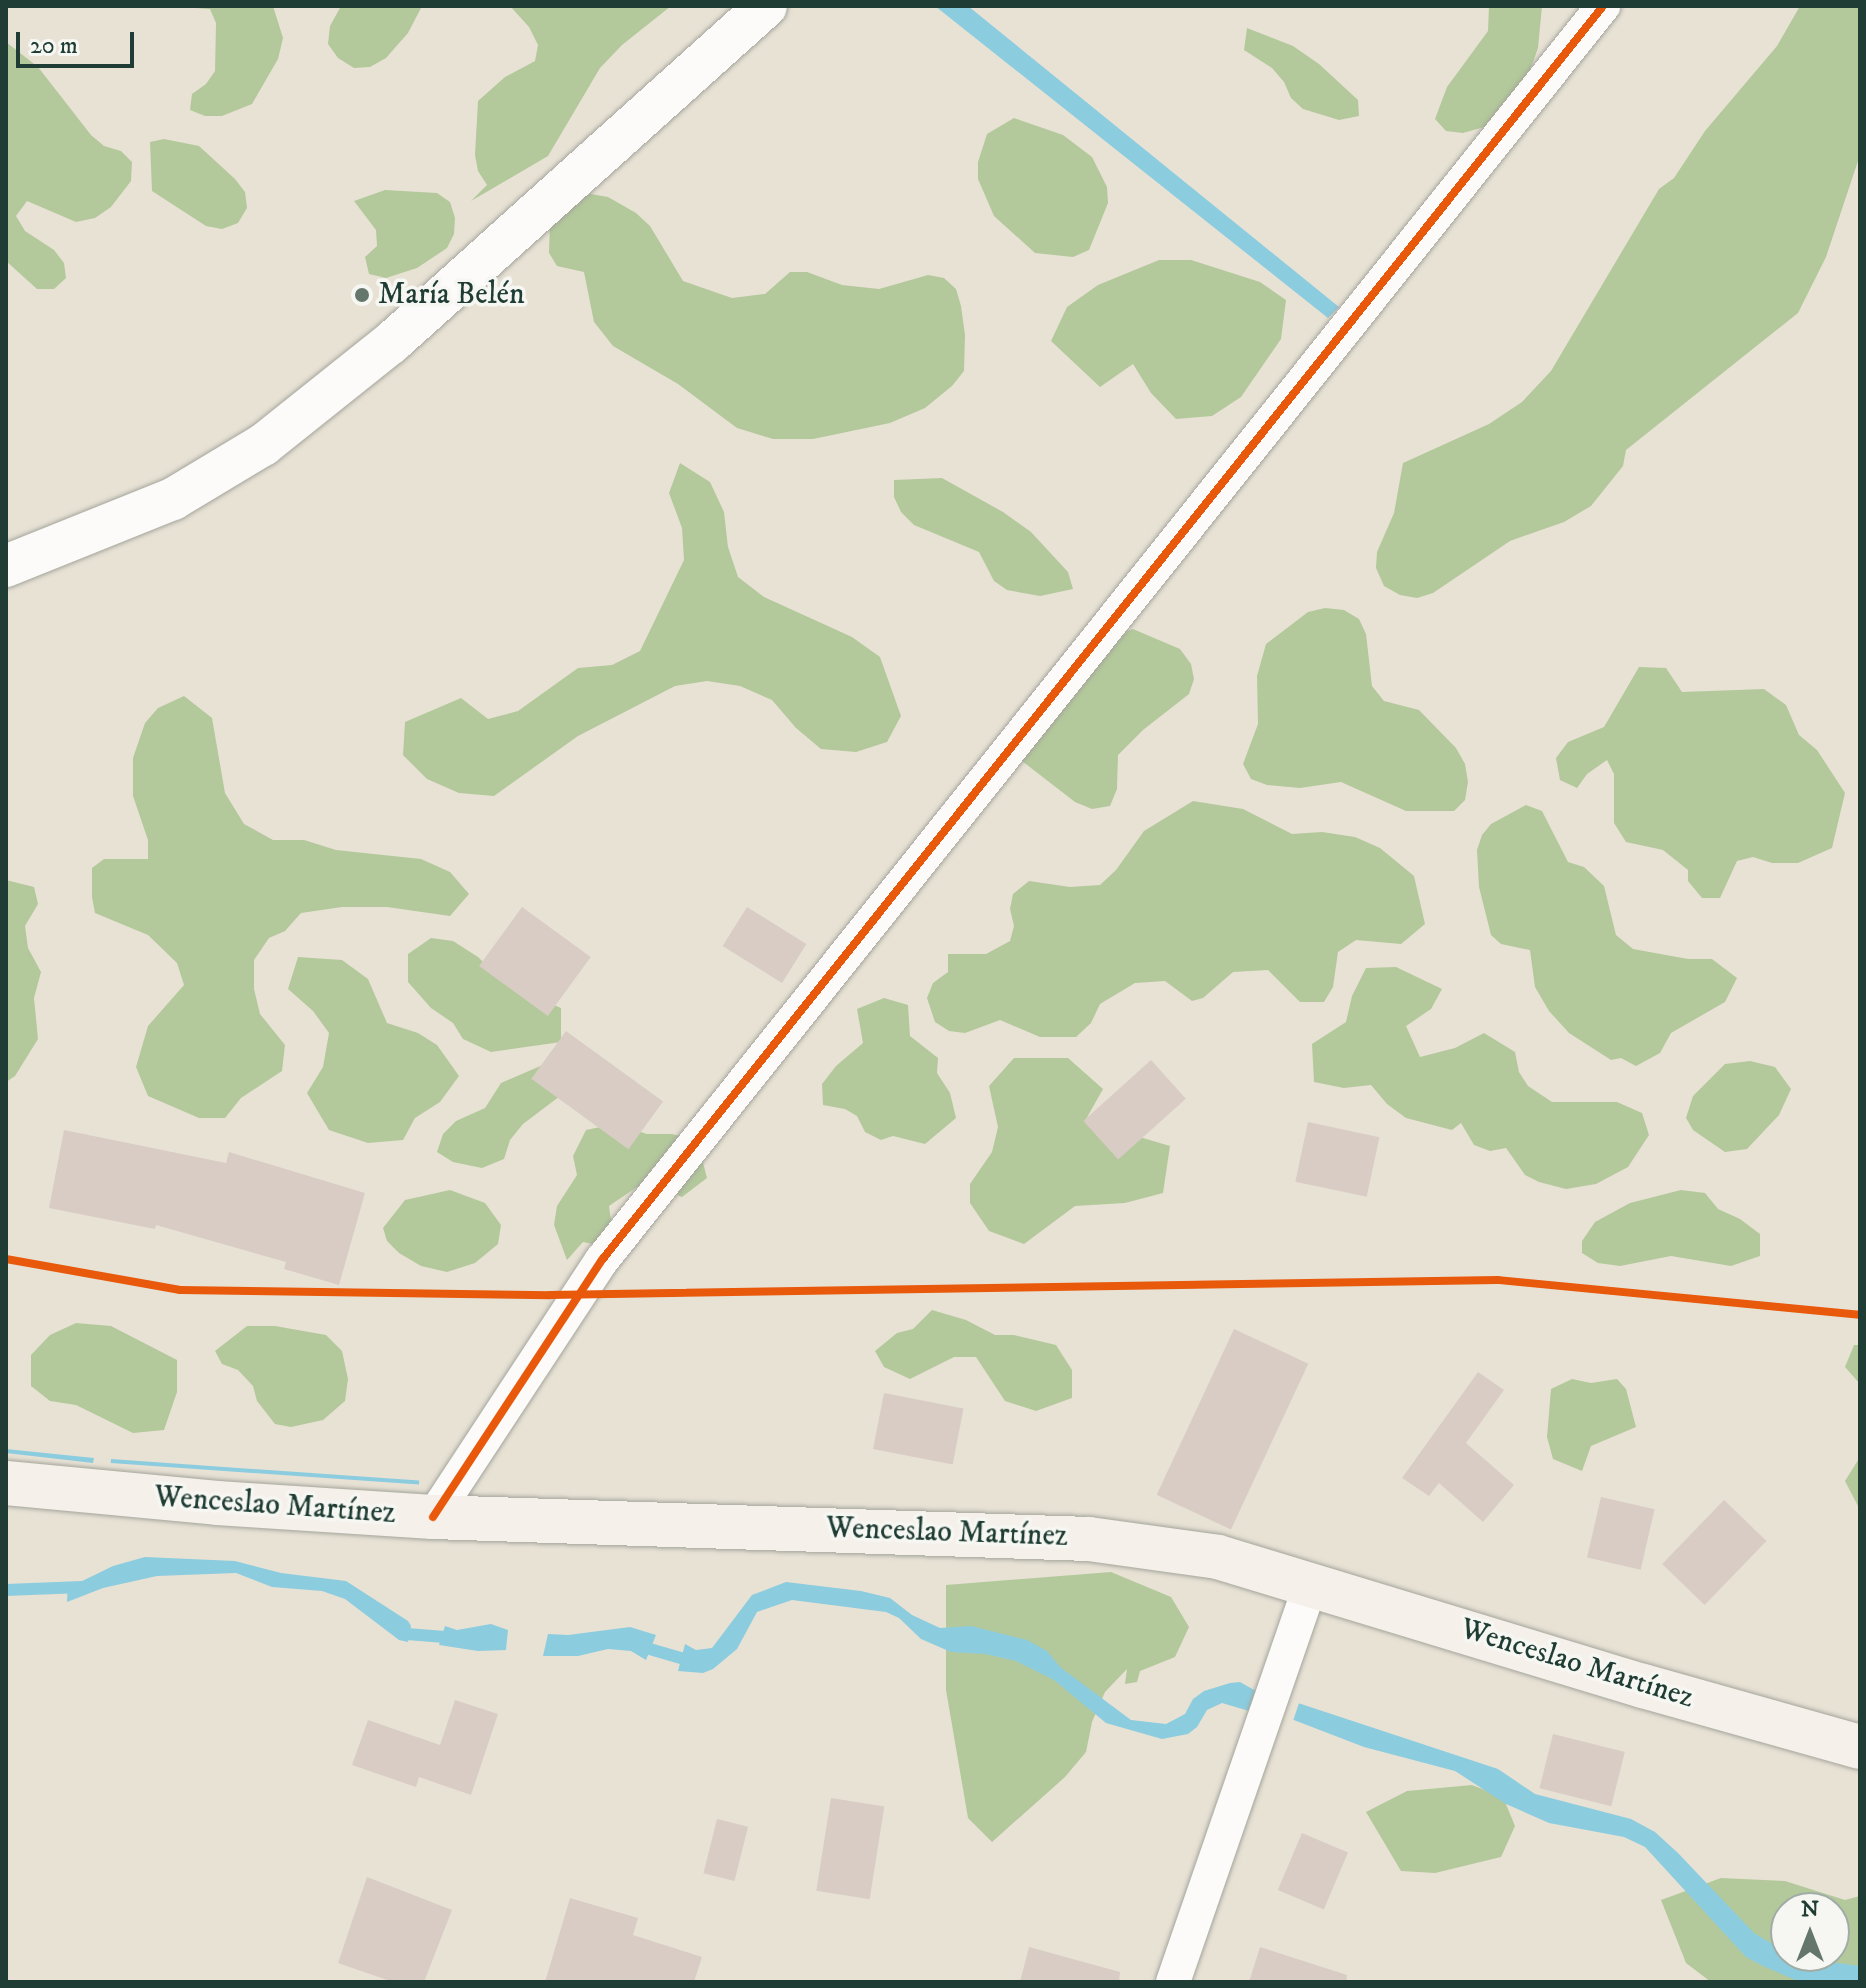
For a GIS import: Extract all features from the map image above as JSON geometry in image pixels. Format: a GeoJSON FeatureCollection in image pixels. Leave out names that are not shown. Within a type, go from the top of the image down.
{"type":"FeatureCollection","features":[{"type":"Feature","properties":{"kind":"main road","name":"Wenceslao Martínez"},"geometry":{"type":"LineString","coordinates":[[6,1483],[217,1503],[433,1517],[1089,1539],[1218,1557],[1643,1686],[1860,1747]]}},
{"type":"Feature","properties":{"kind":"street"},"geometry":{"type":"LineString","coordinates":[[6,566],[173,499],[263,445],[391,343],[766,6]]}},
{"type":"Feature","properties":{"kind":"street"},"geometry":{"type":"LineString","coordinates":[[433,1517],[602,1260],[1603,6]]}},
{"type":"Feature","properties":{"kind":"street"},"geometry":{"type":"LineString","coordinates":[[1173,1982],[1311,1583]]}},
{"type":"Feature","properties":{"kind":"green space"},"geometry":{"type":"Polygon","coordinates":[[[165,6],[273,6],[283,38],[278,59],[252,104],[222,116],[205,116],[190,110],[192,94],[206,84],[215,71],[216,23],[210,9],[165,6]]]}},
{"type":"Feature","properties":{"kind":"green space"},"geometry":{"type":"Polygon","coordinates":[[[341,6],[422,6],[408,33],[386,58],[370,67],[354,68],[338,58],[328,44],[330,26],[341,6]]]}},
{"type":"Feature","properties":{"kind":"green space"},"geometry":{"type":"Polygon","coordinates":[[[510,6],[671,6],[622,45],[600,68],[548,156],[471,201],[487,185],[478,171],[475,155],[478,101],[505,77],[535,61],[538,45],[529,27],[510,6]]]}},
{"type":"Feature","properties":{"kind":"green space"},"geometry":{"type":"Polygon","coordinates":[[[1489,6],[1542,6],[1538,48],[1526,82],[1498,123],[1463,133],[1446,131],[1435,119],[1447,87],[1488,31],[1489,6]]]}},
{"type":"Feature","properties":{"kind":"green space"},"geometry":{"type":"Polygon","coordinates":[[[1800,6],[1860,6],[1860,155],[1826,257],[1798,313],[1626,450],[1623,466],[1591,506],[1564,522],[1510,541],[1433,593],[1417,598],[1400,595],[1384,586],[1376,568],[1377,552],[1394,513],[1403,463],[1489,424],[1522,402],[1551,371],[1659,189],[1674,178],[1705,131],[1777,46],[1800,6]]]}},
{"type":"Feature","properties":{"kind":"green space"},"geometry":{"type":"Polygon","coordinates":[[[1247,28],[1293,46],[1319,64],[1358,100],[1359,116],[1339,120],[1303,109],[1291,98],[1284,82],[1272,68],[1244,50],[1247,28]]]}},
{"type":"Feature","properties":{"kind":"green space"},"geometry":{"type":"Polygon","coordinates":[[[6,42],[38,67],[91,135],[104,146],[121,151],[132,162],[131,181],[111,207],[95,218],[76,222],[27,201],[16,216],[25,231],[54,250],[64,263],[66,278],[54,289],[37,289],[6,261],[6,42]]]}},
{"type":"Feature","properties":{"kind":"green space"},"geometry":{"type":"Polygon","coordinates":[[[1014,118],[1063,135],[1092,157],[1107,187],[1108,203],[1089,250],[1073,257],[1035,253],[994,216],[978,179],[978,162],[987,134],[1014,118]]]}},
{"type":"Feature","properties":{"kind":"green space"},"geometry":{"type":"Polygon","coordinates":[[[164,139],[199,146],[235,179],[245,192],[247,208],[238,223],[222,229],[206,226],[152,191],[150,142],[164,139]]]}},
{"type":"Feature","properties":{"kind":"green space"},"geometry":{"type":"Polygon","coordinates":[[[385,190],[437,193],[450,202],[455,218],[454,234],[447,248],[417,268],[386,278],[369,274],[365,257],[377,246],[376,230],[354,201],[385,190]]]}},
{"type":"Feature","properties":{"kind":"green space"},"geometry":{"type":"Polygon","coordinates":[[[591,194],[608,197],[636,213],[650,226],[683,281],[732,298],[765,294],[790,272],[807,272],[842,285],[879,289],[928,275],[944,278],[956,289],[961,306],[965,335],[964,371],[952,386],[925,408],[890,423],[813,439],[773,439],[737,428],[678,384],[613,346],[594,322],[584,272],[557,266],[549,253],[550,219],[573,197],[591,194]]]}},
{"type":"Feature","properties":{"kind":"green space"},"geometry":{"type":"Polygon","coordinates":[[[1159,260],[1191,260],[1260,282],[1286,300],[1281,339],[1241,397],[1212,416],[1176,419],[1151,393],[1133,364],[1100,387],[1051,341],[1067,307],[1098,285],[1159,260]]]}},
{"type":"Feature","properties":{"kind":"green space"},"geometry":{"type":"Polygon","coordinates":[[[680,463],[710,482],[724,512],[728,547],[738,577],[764,597],[852,637],[880,657],[901,716],[887,742],[856,752],[821,749],[796,728],[772,700],[740,686],[707,681],[675,686],[578,736],[494,796],[459,793],[427,779],[403,755],[405,722],[461,698],[488,719],[518,711],[578,668],[612,665],[640,651],[684,560],[682,528],[669,493],[680,463]]]}},
{"type":"Feature","properties":{"kind":"green space"},"geometry":{"type":"Polygon","coordinates":[[[942,478],[1003,512],[1031,532],[1068,572],[1073,589],[1040,596],[1007,590],[994,581],[979,552],[914,525],[901,512],[894,497],[894,480],[942,478]]]}},
{"type":"Feature","properties":{"kind":"green space"},"geometry":{"type":"Polygon","coordinates":[[[1325,608],[1344,610],[1359,619],[1366,634],[1372,686],[1384,701],[1419,710],[1456,748],[1465,764],[1468,782],[1465,800],[1454,811],[1406,811],[1341,782],[1300,788],[1267,785],[1251,779],[1243,764],[1258,724],[1257,676],[1266,644],[1308,612],[1325,608]]]}},
{"type":"Feature","properties":{"kind":"green space"},"geometry":{"type":"Polygon","coordinates":[[[1133,629],[1180,649],[1191,664],[1194,679],[1189,694],[1143,730],[1118,755],[1117,789],[1110,806],[1092,809],[1075,802],[1022,761],[1024,729],[1118,635],[1133,629]]]}},
{"type":"Feature","properties":{"kind":"green space"},"geometry":{"type":"Polygon","coordinates":[[[1639,667],[1666,668],[1682,692],[1764,689],[1786,705],[1799,735],[1817,750],[1845,793],[1832,848],[1798,863],[1772,863],[1753,857],[1737,861],[1720,898],[1702,898],[1688,881],[1688,870],[1663,850],[1626,842],[1614,823],[1614,774],[1607,760],[1587,774],[1577,788],[1560,780],[1556,758],[1568,742],[1604,727],[1639,667]]]}},
{"type":"Feature","properties":{"kind":"green space"},"geometry":{"type":"Polygon","coordinates":[[[184,696],[212,718],[225,793],[244,824],[273,840],[304,840],[336,850],[421,859],[450,872],[469,894],[450,916],[387,907],[342,907],[301,913],[285,931],[269,938],[254,960],[254,989],[260,1014],[285,1045],[282,1071],[241,1098],[225,1118],[199,1118],[148,1096],[136,1067],[148,1026],[184,985],[177,963],[148,935],[95,913],[92,897],[92,868],[104,859],[148,859],[148,840],[133,796],[133,758],[145,723],[158,708],[184,696]]]}},
{"type":"Feature","properties":{"kind":"green space"},"geometry":{"type":"Polygon","coordinates":[[[1193,801],[1243,809],[1292,834],[1322,832],[1355,837],[1380,848],[1414,876],[1425,924],[1401,944],[1356,940],[1338,952],[1333,987],[1324,1002],[1300,1002],[1268,970],[1233,972],[1203,998],[1192,1001],[1165,981],[1135,983],[1100,1004],[1091,1023],[1076,1037],[1040,1037],[1000,1020],[965,1033],[949,1031],[935,1022],[927,998],[933,983],[948,972],[948,954],[986,954],[1010,941],[1014,926],[1010,909],[1013,894],[1029,881],[1070,887],[1100,885],[1116,870],[1144,831],[1193,801]]]}},
{"type":"Feature","properties":{"kind":"green space"},"geometry":{"type":"Polygon","coordinates":[[[1526,805],[1542,811],[1568,862],[1584,867],[1604,886],[1616,935],[1633,949],[1688,959],[1712,959],[1737,978],[1725,1002],[1671,1033],[1660,1053],[1636,1066],[1621,1058],[1611,1060],[1569,1033],[1549,1011],[1535,987],[1530,950],[1501,944],[1491,935],[1479,887],[1477,850],[1482,835],[1491,824],[1526,805]]]}},
{"type":"Feature","properties":{"kind":"green space"},"geometry":{"type":"Polygon","coordinates":[[[6,880],[34,887],[38,904],[25,926],[28,948],[41,972],[34,998],[38,1039],[15,1076],[6,1082],[6,880]]]}},
{"type":"Feature","properties":{"kind":"green space"},"geometry":{"type":"Polygon","coordinates":[[[431,938],[453,941],[478,957],[507,985],[561,1008],[561,1042],[491,1052],[463,1039],[453,1023],[431,1008],[408,982],[408,954],[431,938]]]}},
{"type":"Feature","properties":{"kind":"green space"},"geometry":{"type":"Polygon","coordinates":[[[298,957],[342,960],[368,979],[387,1023],[418,1033],[437,1045],[459,1076],[440,1102],[415,1118],[403,1140],[368,1143],[329,1130],[307,1093],[323,1067],[329,1033],[313,1011],[288,989],[298,957]]]}},
{"type":"Feature","properties":{"kind":"green space"},"geometry":{"type":"Polygon","coordinates":[[[1396,967],[1442,989],[1431,1009],[1406,1026],[1420,1057],[1455,1048],[1484,1033],[1515,1052],[1519,1072],[1528,1086],[1552,1102],[1617,1102],[1642,1113],[1649,1135],[1628,1167],[1596,1184],[1566,1189],[1539,1182],[1525,1175],[1506,1148],[1490,1151],[1474,1145],[1461,1123],[1452,1130],[1406,1118],[1387,1104],[1371,1085],[1344,1088],[1314,1082],[1312,1044],[1346,1022],[1352,996],[1366,968],[1396,967]]]}},
{"type":"Feature","properties":{"kind":"green space"},"geometry":{"type":"Polygon","coordinates":[[[884,998],[908,1005],[910,1036],[938,1058],[937,1073],[950,1093],[956,1118],[925,1144],[893,1136],[881,1140],[865,1132],[857,1116],[845,1109],[823,1105],[822,1084],[836,1066],[863,1043],[857,1009],[884,998]]]}},
{"type":"Feature","properties":{"kind":"green space"},"geometry":{"type":"Polygon","coordinates":[[[1014,1058],[1068,1058],[1103,1089],[1085,1121],[1170,1146],[1163,1193],[1125,1203],[1075,1206],[1024,1244],[989,1231],[970,1203],[970,1184],[992,1152],[998,1127],[989,1086],[1014,1058]]]}},
{"type":"Feature","properties":{"kind":"green space"},"geometry":{"type":"Polygon","coordinates":[[[1750,1061],[1775,1067],[1791,1089],[1779,1115],[1747,1149],[1725,1152],[1693,1130],[1686,1118],[1693,1096],[1725,1064],[1750,1061]]]}},
{"type":"Feature","properties":{"kind":"green space"},"geometry":{"type":"Polygon","coordinates":[[[545,1064],[564,1093],[523,1124],[510,1140],[504,1159],[482,1168],[453,1162],[437,1152],[443,1134],[456,1121],[485,1108],[501,1083],[545,1064]]]}},
{"type":"Feature","properties":{"kind":"green space"},"geometry":{"type":"Polygon","coordinates":[[[615,1124],[647,1134],[672,1134],[697,1140],[707,1178],[682,1197],[652,1184],[637,1187],[609,1206],[612,1228],[608,1247],[583,1242],[567,1260],[554,1225],[557,1206],[577,1175],[573,1156],[586,1130],[615,1124]]]}},
{"type":"Feature","properties":{"kind":"green space"},"geometry":{"type":"Polygon","coordinates":[[[450,1190],[485,1203],[501,1225],[498,1244],[475,1263],[447,1272],[421,1266],[399,1253],[387,1241],[383,1228],[405,1200],[450,1190]]]}},
{"type":"Feature","properties":{"kind":"green space"},"geometry":{"type":"Polygon","coordinates":[[[1681,1190],[1705,1193],[1718,1209],[1740,1219],[1760,1234],[1760,1256],[1731,1266],[1671,1256],[1620,1266],[1598,1263],[1582,1253],[1582,1241],[1595,1222],[1630,1203],[1681,1190]]]}},
{"type":"Feature","properties":{"kind":"green space"},"geometry":{"type":"Polygon","coordinates":[[[932,1310],[966,1320],[995,1335],[1014,1335],[1056,1345],[1072,1370],[1072,1398],[1036,1411],[1005,1401],[976,1357],[954,1357],[910,1379],[884,1367],[875,1351],[897,1333],[913,1329],[932,1310]]]}},
{"type":"Feature","properties":{"kind":"green space"},"geometry":{"type":"Polygon","coordinates":[[[76,1323],[111,1326],[177,1360],[177,1392],[164,1430],[133,1433],[76,1405],[50,1401],[31,1386],[31,1355],[50,1335],[76,1323]]]}},
{"type":"Feature","properties":{"kind":"green space"},"geometry":{"type":"Polygon","coordinates":[[[247,1326],[275,1326],[326,1335],[342,1351],[348,1379],[345,1401],[323,1420],[291,1427],[275,1424],[257,1401],[253,1386],[238,1370],[222,1364],[215,1351],[247,1326]]]}},
{"type":"Feature","properties":{"kind":"green space"},"geometry":{"type":"Polygon","coordinates":[[[1854,1345],[1860,1345],[1860,1384],[1845,1367],[1854,1345]]]}},
{"type":"Feature","properties":{"kind":"green space"},"geometry":{"type":"Polygon","coordinates":[[[1572,1379],[1591,1383],[1617,1379],[1626,1389],[1636,1427],[1591,1446],[1582,1471],[1553,1459],[1547,1437],[1551,1389],[1572,1379]]]}},
{"type":"Feature","properties":{"kind":"green space"},"geometry":{"type":"Polygon","coordinates":[[[1860,1457],[1860,1510],[1845,1481],[1860,1457]]]}},
{"type":"Feature","properties":{"kind":"green space"},"geometry":{"type":"Polygon","coordinates":[[[1111,1572],[1171,1597],[1189,1627],[1175,1657],[1140,1671],[1137,1682],[1125,1684],[1127,1669],[1105,1692],[1092,1722],[1086,1752],[1065,1777],[992,1842],[968,1818],[946,1690],[946,1585],[1111,1572]]]}},
{"type":"Feature","properties":{"kind":"green space"},"geometry":{"type":"Polygon","coordinates":[[[1472,1785],[1503,1797],[1515,1826],[1501,1857],[1435,1873],[1401,1871],[1366,1812],[1407,1791],[1472,1785]]]}},
{"type":"Feature","properties":{"kind":"green space"},"geometry":{"type":"Polygon","coordinates":[[[1721,1878],[1785,1881],[1820,1892],[1770,1892],[1770,1972],[1850,1972],[1850,1899],[1860,1896],[1860,1982],[1711,1982],[1686,1963],[1661,1900],[1721,1878]]]}},
{"type":"Feature","properties":{"kind":"water"},"geometry":{"type":"Polygon","coordinates":[[[935,6],[968,6],[1339,307],[1328,318],[935,6]]]}},
{"type":"Feature","properties":{"kind":"water"},"geometry":{"type":"Polygon","coordinates":[[[6,1449],[94,1458],[93,1463],[6,1453],[6,1449]]]}},
{"type":"Feature","properties":{"kind":"water"},"geometry":{"type":"Polygon","coordinates":[[[111,1459],[419,1481],[419,1485],[111,1463],[111,1459]]]}},
{"type":"Feature","properties":{"kind":"water"},"geometry":{"type":"Polygon","coordinates":[[[145,1557],[235,1561],[281,1573],[346,1581],[408,1621],[411,1626],[408,1642],[399,1640],[345,1599],[322,1591],[272,1587],[236,1573],[157,1576],[103,1588],[67,1602],[68,1583],[78,1583],[113,1566],[145,1557]]]}},
{"type":"Feature","properties":{"kind":"water"},"geometry":{"type":"Polygon","coordinates":[[[786,1582],[861,1591],[890,1598],[912,1615],[940,1628],[971,1626],[1027,1640],[1047,1651],[1060,1667],[1131,1720],[1166,1724],[1185,1714],[1193,1699],[1204,1691],[1230,1683],[1240,1682],[1256,1691],[1249,1711],[1222,1703],[1207,1710],[1197,1727],[1188,1734],[1162,1739],[1106,1723],[1054,1680],[1016,1661],[985,1654],[951,1652],[921,1639],[899,1618],[886,1612],[792,1600],[757,1612],[737,1649],[713,1669],[703,1673],[678,1671],[685,1644],[696,1650],[712,1648],[752,1595],[786,1582]]]}},
{"type":"Feature","properties":{"kind":"water"},"geometry":{"type":"Polygon","coordinates":[[[491,1624],[508,1630],[506,1650],[478,1651],[439,1645],[445,1626],[457,1630],[491,1624]]]}},
{"type":"Feature","properties":{"kind":"water"},"geometry":{"type":"Polygon","coordinates":[[[630,1627],[656,1635],[646,1660],[631,1651],[608,1649],[578,1656],[543,1656],[548,1634],[568,1635],[630,1627]]]}},
{"type":"Feature","properties":{"kind":"water"},"geometry":{"type":"Polygon","coordinates":[[[1292,1701],[1498,1769],[1535,1794],[1631,1819],[1655,1832],[1754,1933],[1770,1942],[1770,1969],[1746,1957],[1645,1847],[1624,1837],[1549,1823],[1506,1804],[1455,1771],[1364,1747],[1286,1717],[1292,1701]]]}},
{"type":"Feature","properties":{"kind":"water"},"geometry":{"type":"Polygon","coordinates":[[[1850,1965],[1860,1966],[1860,1982],[1800,1982],[1777,1972],[1850,1972],[1850,1965]]]}},
{"type":"Feature","properties":{"kind":"pier"},"geometry":{"type":"Polygon","coordinates":[[[1292,1697],[1300,1700],[1292,1724],[1282,1716],[1292,1697]]]}},
{"type":"Feature","properties":{"kind":"building"},"geometry":{"type":"Polygon","coordinates":[[[522,907],[591,957],[548,1016],[479,966],[522,907]]]}},
{"type":"Feature","properties":{"kind":"building"},"geometry":{"type":"Polygon","coordinates":[[[747,907],[806,944],[782,983],[723,946],[747,907]]]}},
{"type":"Feature","properties":{"kind":"building"},"geometry":{"type":"Polygon","coordinates":[[[566,1031],[663,1102],[628,1149],[531,1079],[566,1031]]]}},
{"type":"Feature","properties":{"kind":"building"},"geometry":{"type":"Polygon","coordinates":[[[1151,1060],[1186,1099],[1118,1160],[1083,1121],[1151,1060]]]}},
{"type":"Feature","properties":{"kind":"building"},"geometry":{"type":"Polygon","coordinates":[[[1308,1122],[1379,1137],[1367,1197],[1295,1182],[1308,1122]]]}},
{"type":"Feature","properties":{"kind":"building"},"geometry":{"type":"Polygon","coordinates":[[[64,1130],[226,1163],[229,1152],[365,1193],[339,1285],[284,1269],[286,1262],[156,1225],[155,1229],[49,1208],[64,1130]]]}},
{"type":"Feature","properties":{"kind":"building"},"geometry":{"type":"Polygon","coordinates":[[[1234,1329],[1308,1364],[1231,1530],[1157,1495],[1234,1329]]]}},
{"type":"Feature","properties":{"kind":"building"},"geometry":{"type":"Polygon","coordinates":[[[1478,1372],[1504,1390],[1466,1443],[1514,1485],[1483,1522],[1439,1483],[1429,1496],[1402,1478],[1478,1372]]]}},
{"type":"Feature","properties":{"kind":"building"},"geometry":{"type":"Polygon","coordinates":[[[884,1393],[964,1408],[953,1464],[873,1449],[884,1393]]]}},
{"type":"Feature","properties":{"kind":"building"},"geometry":{"type":"Polygon","coordinates":[[[1601,1497],[1655,1509],[1641,1570],[1587,1557],[1601,1497]]]}},
{"type":"Feature","properties":{"kind":"building"},"geometry":{"type":"Polygon","coordinates":[[[1724,1500],[1766,1541],[1705,1605],[1662,1564],[1724,1500]]]}},
{"type":"Feature","properties":{"kind":"building"},"geometry":{"type":"Polygon","coordinates":[[[455,1700],[498,1714],[471,1795],[419,1777],[416,1787],[352,1765],[368,1720],[440,1745],[455,1700]]]}},
{"type":"Feature","properties":{"kind":"building"},"geometry":{"type":"Polygon","coordinates":[[[1553,1734],[1625,1752],[1611,1806],[1539,1788],[1553,1734]]]}},
{"type":"Feature","properties":{"kind":"building"},"geometry":{"type":"Polygon","coordinates":[[[831,1798],[884,1806],[870,1899],[816,1891],[831,1798]]]}},
{"type":"Feature","properties":{"kind":"building"},"geometry":{"type":"Polygon","coordinates":[[[717,1819],[748,1827],[735,1881],[703,1873],[717,1819]]]}},
{"type":"Feature","properties":{"kind":"building"},"geometry":{"type":"Polygon","coordinates":[[[1302,1833],[1348,1853],[1324,1910],[1278,1890],[1302,1833]]]}},
{"type":"Feature","properties":{"kind":"building"},"geometry":{"type":"Polygon","coordinates":[[[367,1877],[452,1910],[424,1982],[393,1982],[338,1963],[367,1877]]]}},
{"type":"Feature","properties":{"kind":"building"},"geometry":{"type":"Polygon","coordinates":[[[570,1898],[638,1918],[633,1935],[702,1957],[694,1982],[545,1982],[570,1898]]]}},
{"type":"Feature","properties":{"kind":"building"},"geometry":{"type":"Polygon","coordinates":[[[1029,1947],[1120,1972],[1119,1982],[1020,1982],[1029,1947]]]}},
{"type":"Feature","properties":{"kind":"building"},"geometry":{"type":"Polygon","coordinates":[[[1260,1947],[1347,1975],[1346,1982],[1249,1982],[1260,1947]]]}},
{"type":"Feature","properties":{"kind":"waterway"},"geometry":{"type":"LineString","coordinates":[[6,1590],[82,1587]]}},
{"type":"Feature","properties":{"kind":"waterway"},"geometry":{"type":"LineString","coordinates":[[397,1628],[407,1634],[457,1638]]}},
{"type":"Feature","properties":{"kind":"waterway"},"geometry":{"type":"LineString","coordinates":[[636,1645],[694,1662]]}},
{"type":"Feature","properties":{"kind":"cycle path"},"geometry":{"type":"LineString","coordinates":[[433,1517],[602,1260],[1603,6]]}},
{"type":"Feature","properties":{"kind":"cycle path"},"geometry":{"type":"LineString","coordinates":[[6,1259],[180,1290],[550,1295],[1498,1280],[1860,1315]]}},
{"type":"Feature","properties":{"kind":"place","name":"María Belén"},"geometry":{"type":"Point","coordinates":[362,295]}}]}
